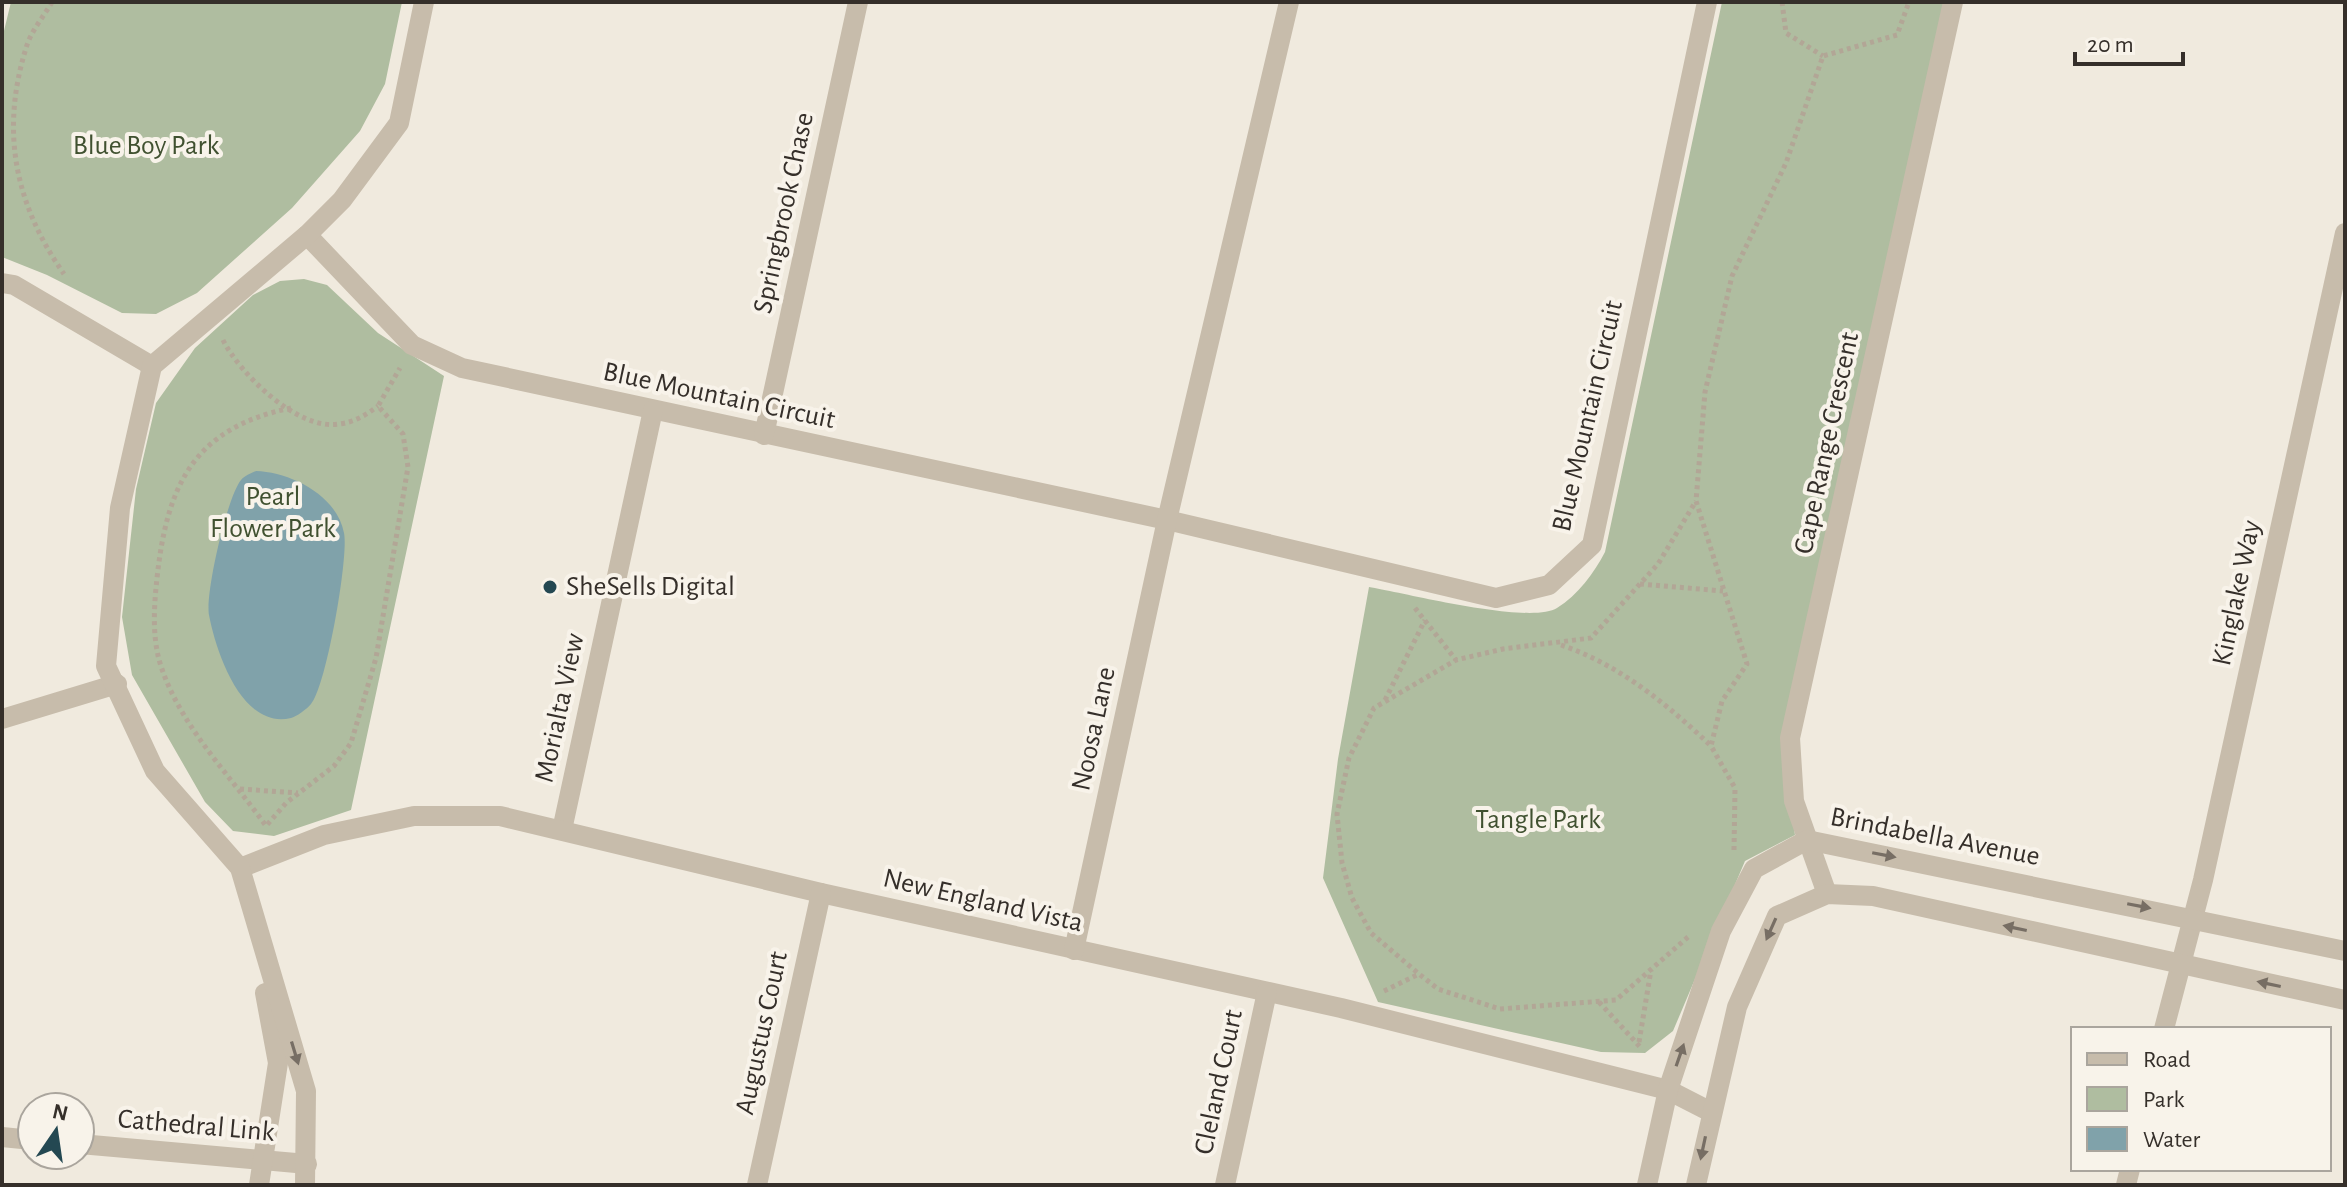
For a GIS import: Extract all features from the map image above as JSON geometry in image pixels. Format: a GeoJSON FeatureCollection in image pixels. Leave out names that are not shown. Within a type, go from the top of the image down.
{"type":"FeatureCollection","features":[{"type":"Feature","properties":{"kind":"street"},"geometry":{"type":"LineString","coordinates":[[306,1175],[306,1091],[240,868],[155,771],[106,666],[120,508],[152,366],[307,235],[342,200],[399,123],[424,2]]}},
{"type":"Feature","properties":{"kind":"street","name":"Springbrook Chase"},"geometry":{"type":"LineString","coordinates":[[764,435],[858,2]]}},
{"type":"Feature","properties":{"kind":"street"},"geometry":{"type":"LineString","coordinates":[[1167,520],[1289,2]]}},
{"type":"Feature","properties":{"kind":"street","name":"Blue Mountain Circuit"},"geometry":{"type":"LineString","coordinates":[[307,235],[412,345],[462,368],[1167,520],[1496,598],[1549,585],[1592,545],[1707,2]]}},
{"type":"Feature","properties":{"kind":"street","name":"Cape Range Crescent"},"geometry":{"type":"LineString","coordinates":[[1827,894],[1794,801],[1790,738],[1953,2]]}},
{"type":"Feature","properties":{"kind":"street","name":"Kinglake Way"},"geometry":{"type":"LineString","coordinates":[[2164,1027],[2194,917],[2345,233]]}},
{"type":"Feature","properties":{"kind":"street"},"geometry":{"type":"LineString","coordinates":[[2,283],[14,285],[152,366]]}},
{"type":"Feature","properties":{"kind":"street","name":"Morialta View"},"geometry":{"type":"LineString","coordinates":[[562,830],[653,410]]}},
{"type":"Feature","properties":{"kind":"street","name":"Noosa Lane"},"geometry":{"type":"LineString","coordinates":[[1074,950],[1167,520]]}},
{"type":"Feature","properties":{"kind":"street"},"geometry":{"type":"LineString","coordinates":[[2,719],[117,684]]}},
{"type":"Feature","properties":{"kind":"street","name":"New England Vista"},"geometry":{"type":"LineString","coordinates":[[240,868],[324,835],[414,816],[500,816],[821,893],[1267,992],[1668,1090],[1711,1112]]}},
{"type":"Feature","properties":{"kind":"street","name":"Brindabella Avenue"},"geometry":{"type":"LineString","coordinates":[[1647,1185],[1668,1090],[1721,931],[1754,869],[1807,840],[2194,917],[2345,951]]}},
{"type":"Feature","properties":{"kind":"street","name":"Augustus Court"},"geometry":{"type":"LineString","coordinates":[[757,1185],[821,893]]}},
{"type":"Feature","properties":{"kind":"street"},"geometry":{"type":"LineString","coordinates":[[1696,1185],[1737,1007],[1777,916],[1827,894],[1873,896],[2345,1000]]}},
{"type":"Feature","properties":{"kind":"street"},"geometry":{"type":"LineString","coordinates":[[248,898],[278,1063],[259,1185]]}},
{"type":"Feature","properties":{"kind":"street","name":"Cleland Court"},"geometry":{"type":"LineString","coordinates":[[1225,1185],[1267,992]]}},
{"type":"Feature","properties":{"kind":"street","name":"Cathedral Link"},"geometry":{"type":"LineString","coordinates":[[96,1145],[265,1160],[306,1175]]}},
{"type":"Feature","properties":{"kind":"path"},"geometry":{"type":"LineString","coordinates":[[52,2],[28,42],[12,105],[18,187],[40,239],[64,274]]}},
{"type":"Feature","properties":{"kind":"path"},"geometry":{"type":"LineString","coordinates":[[1782,2],[1786,33],[1823,56],[1897,35],[1909,2]]}},
{"type":"Feature","properties":{"kind":"path"},"geometry":{"type":"LineString","coordinates":[[1711,746],[1722,701],[1747,664],[1696,501],[1705,392],[1732,276],[1786,163],[1823,56]]}},
{"type":"Feature","properties":{"kind":"path"},"geometry":{"type":"LineString","coordinates":[[221,336],[229,353],[253,383],[312,423],[337,425],[359,419],[378,406],[403,363]]}},
{"type":"Feature","properties":{"kind":"path"},"geometry":{"type":"LineString","coordinates":[[291,408],[260,415],[216,438],[174,491],[159,555],[154,624],[160,663],[191,727],[266,826],[299,793],[334,766],[351,743],[376,658],[408,467],[403,434],[378,406]]}},
{"type":"Feature","properties":{"kind":"path"},"geometry":{"type":"LineString","coordinates":[[1692,933],[1616,1000],[1500,1009],[1438,989],[1371,933],[1352,898],[1342,863],[1337,814],[1349,758],[1374,708],[1456,660],[1503,649],[1591,638],[1658,564],[1696,501]]}},
{"type":"Feature","properties":{"kind":"path"},"geometry":{"type":"LineString","coordinates":[[1639,584],[1723,591]]}},
{"type":"Feature","properties":{"kind":"path"},"geometry":{"type":"LineString","coordinates":[[1406,598],[1456,660]]}},
{"type":"Feature","properties":{"kind":"path"},"geometry":{"type":"LineString","coordinates":[[1385,701],[1425,620]]}},
{"type":"Feature","properties":{"kind":"path"},"geometry":{"type":"LineString","coordinates":[[1559,644],[1600,658],[1674,711],[1711,746],[1735,788],[1734,851]]}},
{"type":"Feature","properties":{"kind":"path"},"geometry":{"type":"LineString","coordinates":[[240,789],[299,793]]}},
{"type":"Feature","properties":{"kind":"path"},"geometry":{"type":"LineString","coordinates":[[1639,1042],[1651,969]]}},
{"type":"Feature","properties":{"kind":"path"},"geometry":{"type":"LineString","coordinates":[[1381,992],[1419,974]]}},
{"type":"Feature","properties":{"kind":"path"},"geometry":{"type":"LineString","coordinates":[[1598,1001],[1639,1042],[1642,1049]]}},
{"type":"Feature","properties":{"kind":"green space","name":"Blue Boy Park"},"geometry":{"type":"Polygon","coordinates":[[[11,2],[402,2],[385,84],[360,131],[292,208],[197,293],[156,314],[122,313],[47,275],[2,257],[2,39],[11,2]]]}},
{"type":"Feature","properties":{"kind":"green space","name":"Tangle Park"},"geometry":{"type":"Polygon","coordinates":[[[1722,2],[1944,2],[1781,740],[1795,835],[1745,861],[1673,1031],[1645,1053],[1601,1052],[1378,1002],[1323,878],[1338,759],[1369,587],[1495,610],[1543,612],[1557,608],[1572,597],[1601,560],[1722,2]]]}},
{"type":"Feature","properties":{"kind":"green space","name":"Pearl Flower Park"},"geometry":{"type":"Polygon","coordinates":[[[304,279],[327,285],[378,333],[444,376],[351,810],[274,836],[233,831],[205,802],[132,675],[122,617],[136,489],[156,403],[195,348],[253,295],[280,281],[304,279]]]}},
{"type":"Feature","properties":{"kind":"water"},"geometry":{"type":"Polygon","coordinates":[[[256,471],[283,476],[310,488],[332,507],[344,533],[340,593],[323,674],[311,704],[291,718],[274,719],[258,712],[245,700],[225,667],[209,615],[214,568],[230,505],[241,480],[256,471]]]}},
{"type":"Feature","properties":{"kind":"place","name":"SheSells Digital"},"geometry":{"type":"Point","coordinates":[550,587]}}]}
